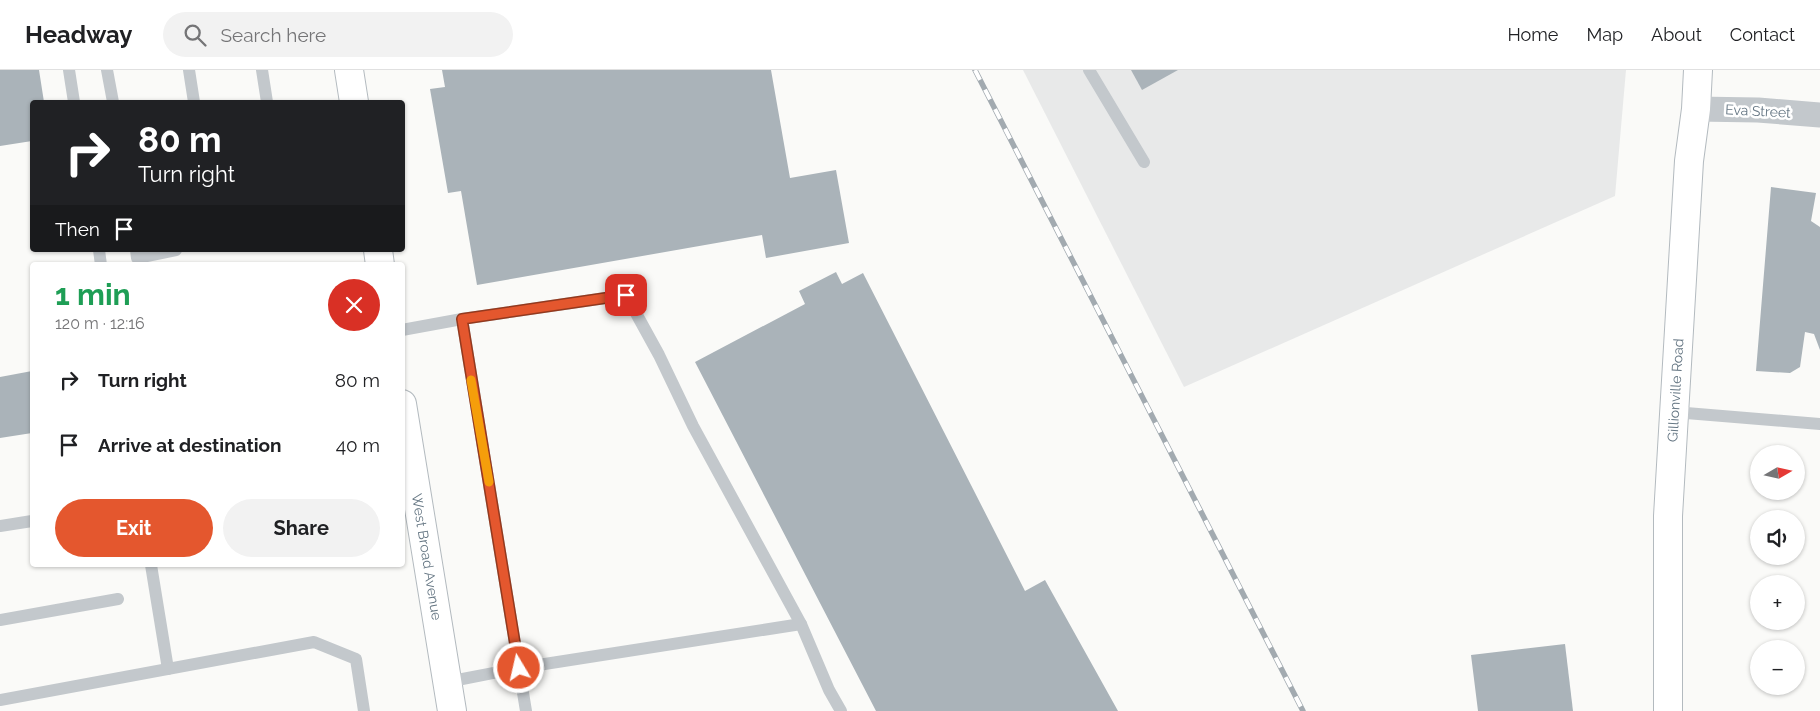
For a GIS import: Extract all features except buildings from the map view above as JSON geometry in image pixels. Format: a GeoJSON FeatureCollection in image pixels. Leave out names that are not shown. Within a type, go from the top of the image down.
{"type":"FeatureCollection","features":[{"type":"Feature","properties":{"kind":"main road"},"geometry":{"type":"LineString","coordinates":[[349,70],[354,100]]}},
{"type":"Feature","properties":{"kind":"main road","name":"Gillionville Road"},"geometry":{"type":"LineString","coordinates":[[1668,711],[1668,516],[1689,161],[1696,109],[1698,70]]}},
{"type":"Feature","properties":{"kind":"main road","name":"West Broad Avenue"},"geometry":{"type":"LineString","coordinates":[[405,423],[452,711]]}},
{"type":"Feature","properties":{"kind":"street","name":"Eva Street"},"geometry":{"type":"LineString","coordinates":[[1696,109],[1758,110],[1820,116]]}},
{"type":"Feature","properties":{"kind":"lane"},"geometry":{"type":"LineString","coordinates":[[69,70],[74,100]]}},
{"type":"Feature","properties":{"kind":"lane"},"geometry":{"type":"LineString","coordinates":[[107,70],[113,100]]}},
{"type":"Feature","properties":{"kind":"lane"},"geometry":{"type":"LineString","coordinates":[[189,70],[194,100]]}},
{"type":"Feature","properties":{"kind":"lane"},"geometry":{"type":"LineString","coordinates":[[262,70],[267,100]]}},
{"type":"Feature","properties":{"kind":"lane"},"geometry":{"type":"LineString","coordinates":[[1089,70],[1144,162]]}},
{"type":"Feature","properties":{"kind":"lane"},"geometry":{"type":"LineString","coordinates":[[136,252],[137,258],[166,252]]}},
{"type":"Feature","properties":{"kind":"lane"},"geometry":{"type":"LineString","coordinates":[[405,329],[462,319],[626,295],[659,355],[693,426],[801,624],[829,690],[841,711]]}},
{"type":"Feature","properties":{"kind":"lane"},"geometry":{"type":"LineString","coordinates":[[462,319],[526,711]]}},
{"type":"Feature","properties":{"kind":"lane"},"geometry":{"type":"LineString","coordinates":[[1674,412],[1820,424]]}},
{"type":"Feature","properties":{"kind":"lane"},"geometry":{"type":"LineString","coordinates":[[0,526],[30,521]]}},
{"type":"Feature","properties":{"kind":"lane"},"geometry":{"type":"LineString","coordinates":[[151,567],[168,669]]}},
{"type":"Feature","properties":{"kind":"lane"},"geometry":{"type":"LineString","coordinates":[[0,620],[118,599]]}},
{"type":"Feature","properties":{"kind":"lane"},"geometry":{"type":"LineString","coordinates":[[447,682],[519,668],[801,624]]}},
{"type":"Feature","properties":{"kind":"lane"},"geometry":{"type":"LineString","coordinates":[[0,700],[314,642],[356,659],[364,711]]}},
{"type":"Feature","properties":{"kind":"shaded area"},"geometry":{"type":"Polygon","coordinates":[[[1023,70],[1626,70],[1615,196],[1184,387],[1023,70]]]}},
{"type":"Feature","properties":{"kind":"railway"},"geometry":{"type":"LineString","coordinates":[[975,70],[1303,711]]}},
{"type":"Feature","properties":{"kind":"slow traffic"},"geometry":{"type":"LineString","coordinates":[[471,380],[489,482]]}},
{"type":"Feature","properties":{"kind":"route"},"geometry":{"type":"LineString","coordinates":[[519,668],[462,319],[626,295]]}}]}
